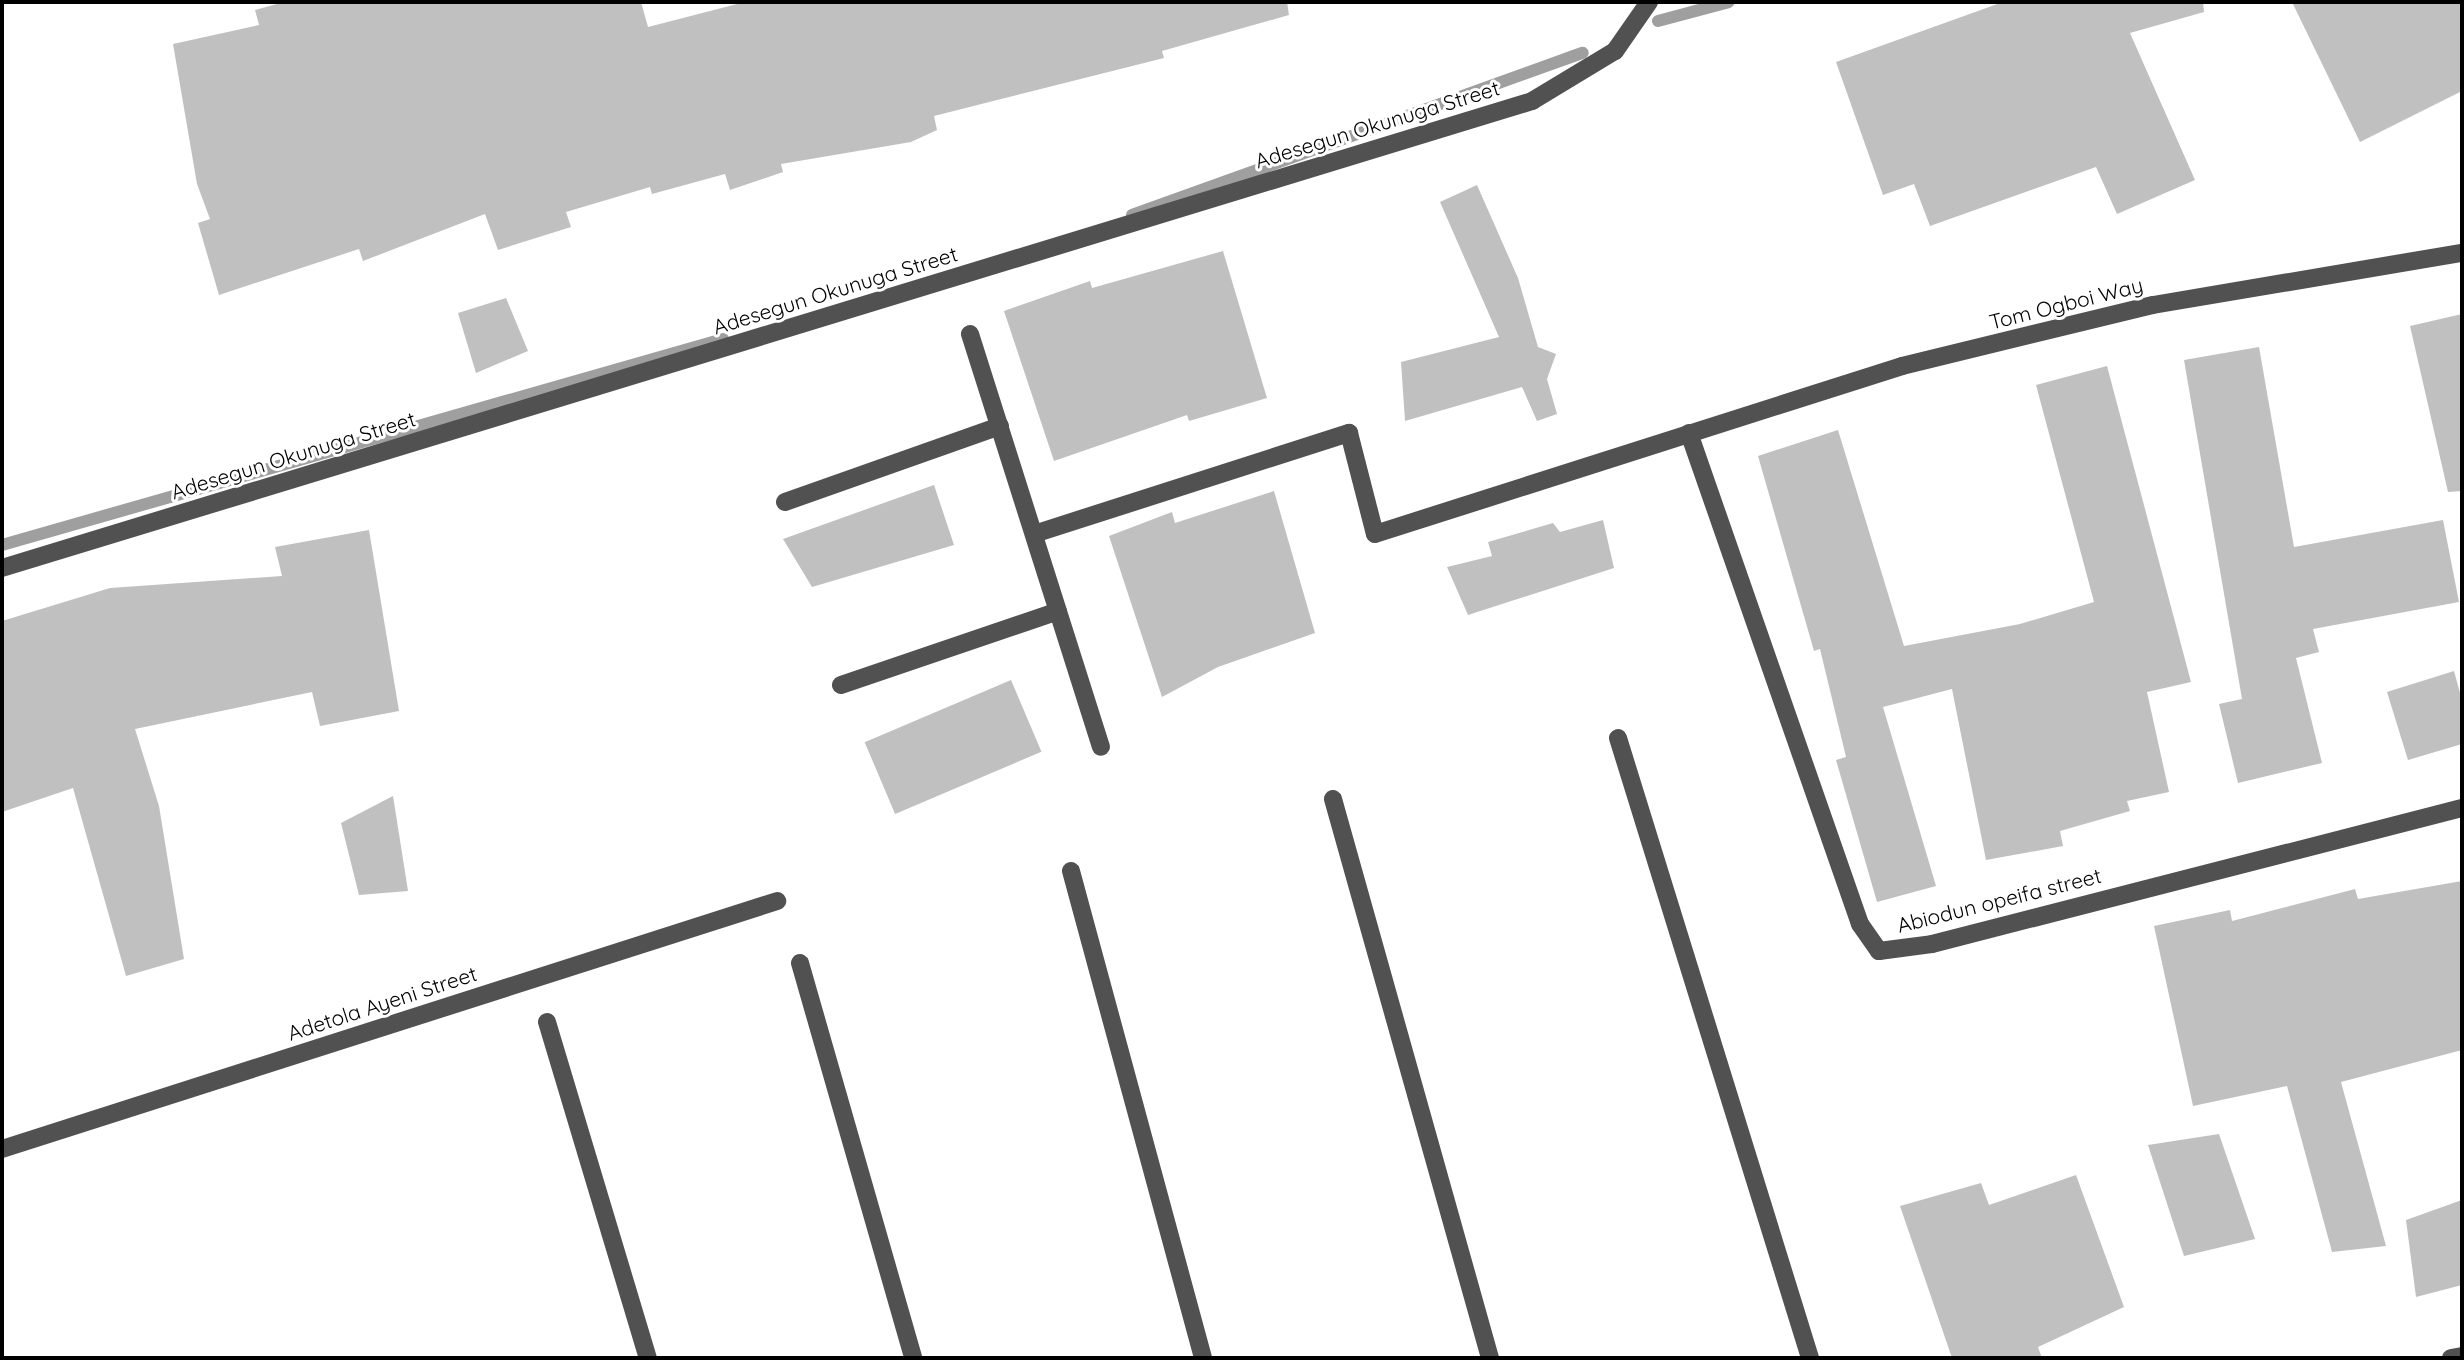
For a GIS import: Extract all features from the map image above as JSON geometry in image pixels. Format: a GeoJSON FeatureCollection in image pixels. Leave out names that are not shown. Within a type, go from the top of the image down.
{"type":"FeatureCollection","features":[{"type":"Feature","properties":{"kind":"street","name":"Adesegun Okunuga Street"},"geometry":{"type":"LineString","coordinates":[[2,568],[1531,100],[1615,51],[1649,2]]}},
{"type":"Feature","properties":{"kind":"street","name":"Tom Ogboi Way"},"geometry":{"type":"LineString","coordinates":[[1034,534],[1349,433],[1375,534],[1902,366],[2153,305],[2462,253]]}},
{"type":"Feature","properties":{"kind":"street"},"geometry":{"type":"LineString","coordinates":[[970,334],[1101,747]]}},
{"type":"Feature","properties":{"kind":"street"},"geometry":{"type":"LineString","coordinates":[[785,502],[1000,426]]}},
{"type":"Feature","properties":{"kind":"street","name":"Abiodun opeifa street"},"geometry":{"type":"LineString","coordinates":[[1689,433],[1860,924],[1880,951],[1932,944],[2462,808]]}},
{"type":"Feature","properties":{"kind":"street"},"geometry":{"type":"LineString","coordinates":[[841,685],[1058,611]]}},
{"type":"Feature","properties":{"kind":"street"},"geometry":{"type":"LineString","coordinates":[[1619,738],[1810,1358]]}},
{"type":"Feature","properties":{"kind":"street"},"geometry":{"type":"LineString","coordinates":[[1333,799],[1490,1358]]}},
{"type":"Feature","properties":{"kind":"street"},"geometry":{"type":"LineString","coordinates":[[1071,872],[1203,1358]]}},
{"type":"Feature","properties":{"kind":"street","name":"Adetola Ayeni Street"},"geometry":{"type":"LineString","coordinates":[[2,1149],[777,901]]}},
{"type":"Feature","properties":{"kind":"street"},"geometry":{"type":"LineString","coordinates":[[800,964],[913,1358]]}},
{"type":"Feature","properties":{"kind":"street"},"geometry":{"type":"LineString","coordinates":[[547,1022],[648,1358]]}},
{"type":"Feature","properties":{"kind":"street"},"geometry":{"type":"LineString","coordinates":[[2451,1358],[2462,1356]]}},
{"type":"Feature","properties":{"kind":"building"},"geometry":{"type":"Polygon","coordinates":[[[284,2],[641,2],[648,27],[745,2],[1287,2],[1289,15],[1162,51],[1164,58],[934,116],[937,130],[911,142],[781,164],[783,172],[730,190],[725,174],[652,194],[650,187],[566,212],[571,227],[498,250],[485,214],[363,261],[359,249],[219,295],[198,223],[210,219],[197,184],[173,44],[259,25],[255,10],[284,2]]]}},
{"type":"Feature","properties":{"kind":"building"},"geometry":{"type":"Polygon","coordinates":[[[2003,2],[2203,2],[2204,12],[2130,33],[2195,180],[2117,214],[2096,167],[1930,226],[1914,184],[1883,195],[1836,62],[2003,2]]]}},
{"type":"Feature","properties":{"kind":"building"},"geometry":{"type":"Polygon","coordinates":[[[2292,2],[2462,2],[2462,91],[2360,142],[2292,2]]]}},
{"type":"Feature","properties":{"kind":"building"},"geometry":{"type":"Polygon","coordinates":[[[1477,185],[1518,278],[1538,347],[1556,354],[1547,379],[1557,414],[1537,421],[1522,387],[1405,421],[1401,362],[1499,337],[1440,202],[1477,185]]]}},
{"type":"Feature","properties":{"kind":"building"},"geometry":{"type":"Polygon","coordinates":[[[1223,251],[1267,398],[1189,421],[1187,415],[1054,461],[1004,311],[1090,281],[1092,288],[1223,251]]]}},
{"type":"Feature","properties":{"kind":"building"},"geometry":{"type":"Polygon","coordinates":[[[506,298],[528,351],[476,373],[458,313],[506,298]]]}},
{"type":"Feature","properties":{"kind":"building"},"geometry":{"type":"Polygon","coordinates":[[[2462,314],[2462,491],[2448,492],[2410,326],[2462,314]]]}},
{"type":"Feature","properties":{"kind":"building"},"geometry":{"type":"Polygon","coordinates":[[[2259,347],[2294,547],[2443,520],[2459,602],[2313,629],[2319,652],[2296,658],[2322,763],[2238,783],[2219,704],[2242,699],[2184,360],[2259,347]]]}},
{"type":"Feature","properties":{"kind":"building"},"geometry":{"type":"Polygon","coordinates":[[[2107,366],[2191,682],[2147,692],[2169,792],[2127,801],[2130,811],[2060,831],[2063,846],[1986,860],[1952,689],[1883,707],[1936,886],[1877,902],[1836,760],[1846,757],[1820,649],[1814,651],[1758,456],[1838,430],[1904,646],[2020,624],[2094,602],[2036,385],[2107,366]]]}},
{"type":"Feature","properties":{"kind":"building"},"geometry":{"type":"Polygon","coordinates":[[[934,485],[954,545],[812,587],[783,539],[934,485]]]}},
{"type":"Feature","properties":{"kind":"building"},"geometry":{"type":"Polygon","coordinates":[[[1274,491],[1315,633],[1218,667],[1162,697],[1109,536],[1172,512],[1175,523],[1274,491]]]}},
{"type":"Feature","properties":{"kind":"building"},"geometry":{"type":"Polygon","coordinates":[[[1603,520],[1614,568],[1468,615],[1447,567],[1492,556],[1488,542],[1553,523],[1560,532],[1603,520]]]}},
{"type":"Feature","properties":{"kind":"building"},"geometry":{"type":"Polygon","coordinates":[[[369,530],[399,711],[320,726],[312,692],[135,729],[159,806],[184,959],[126,976],[73,788],[2,812],[2,621],[110,588],[282,576],[275,547],[369,530]]]}},
{"type":"Feature","properties":{"kind":"building"},"geometry":{"type":"Polygon","coordinates":[[[2454,671],[2462,700],[2462,744],[2408,760],[2387,692],[2454,671]]]}},
{"type":"Feature","properties":{"kind":"building"},"geometry":{"type":"Polygon","coordinates":[[[1011,680],[1041,752],[895,814],[865,742],[1011,680]]]}},
{"type":"Feature","properties":{"kind":"building"},"geometry":{"type":"Polygon","coordinates":[[[393,796],[408,891],[359,895],[341,823],[393,796]]]}},
{"type":"Feature","properties":{"kind":"building"},"geometry":{"type":"Polygon","coordinates":[[[2462,881],[2462,1050],[2341,1082],[2386,1246],[2332,1252],[2287,1086],[2193,1106],[2154,926],[2230,910],[2232,921],[2355,889],[2358,899],[2462,881]]]}},
{"type":"Feature","properties":{"kind":"building"},"geometry":{"type":"Polygon","coordinates":[[[2219,1134],[2255,1239],[2184,1256],[2148,1145],[2219,1134]]]}},
{"type":"Feature","properties":{"kind":"building"},"geometry":{"type":"Polygon","coordinates":[[[2076,1175],[2124,1307],[2038,1347],[2042,1358],[1952,1358],[1900,1206],[1981,1183],[1989,1205],[2076,1175]]]}},
{"type":"Feature","properties":{"kind":"building"},"geometry":{"type":"Polygon","coordinates":[[[2462,1200],[2462,1285],[2416,1297],[2406,1220],[2462,1200]]]}},
{"type":"Feature","properties":{"kind":"waterway"},"geometry":{"type":"LineString","coordinates":[[1658,21],[1729,2]]}},
{"type":"Feature","properties":{"kind":"waterway"},"geometry":{"type":"LineString","coordinates":[[1132,215],[1583,53]]}},
{"type":"Feature","properties":{"kind":"waterway"},"geometry":{"type":"LineString","coordinates":[[2,545],[723,339]]}}]}
